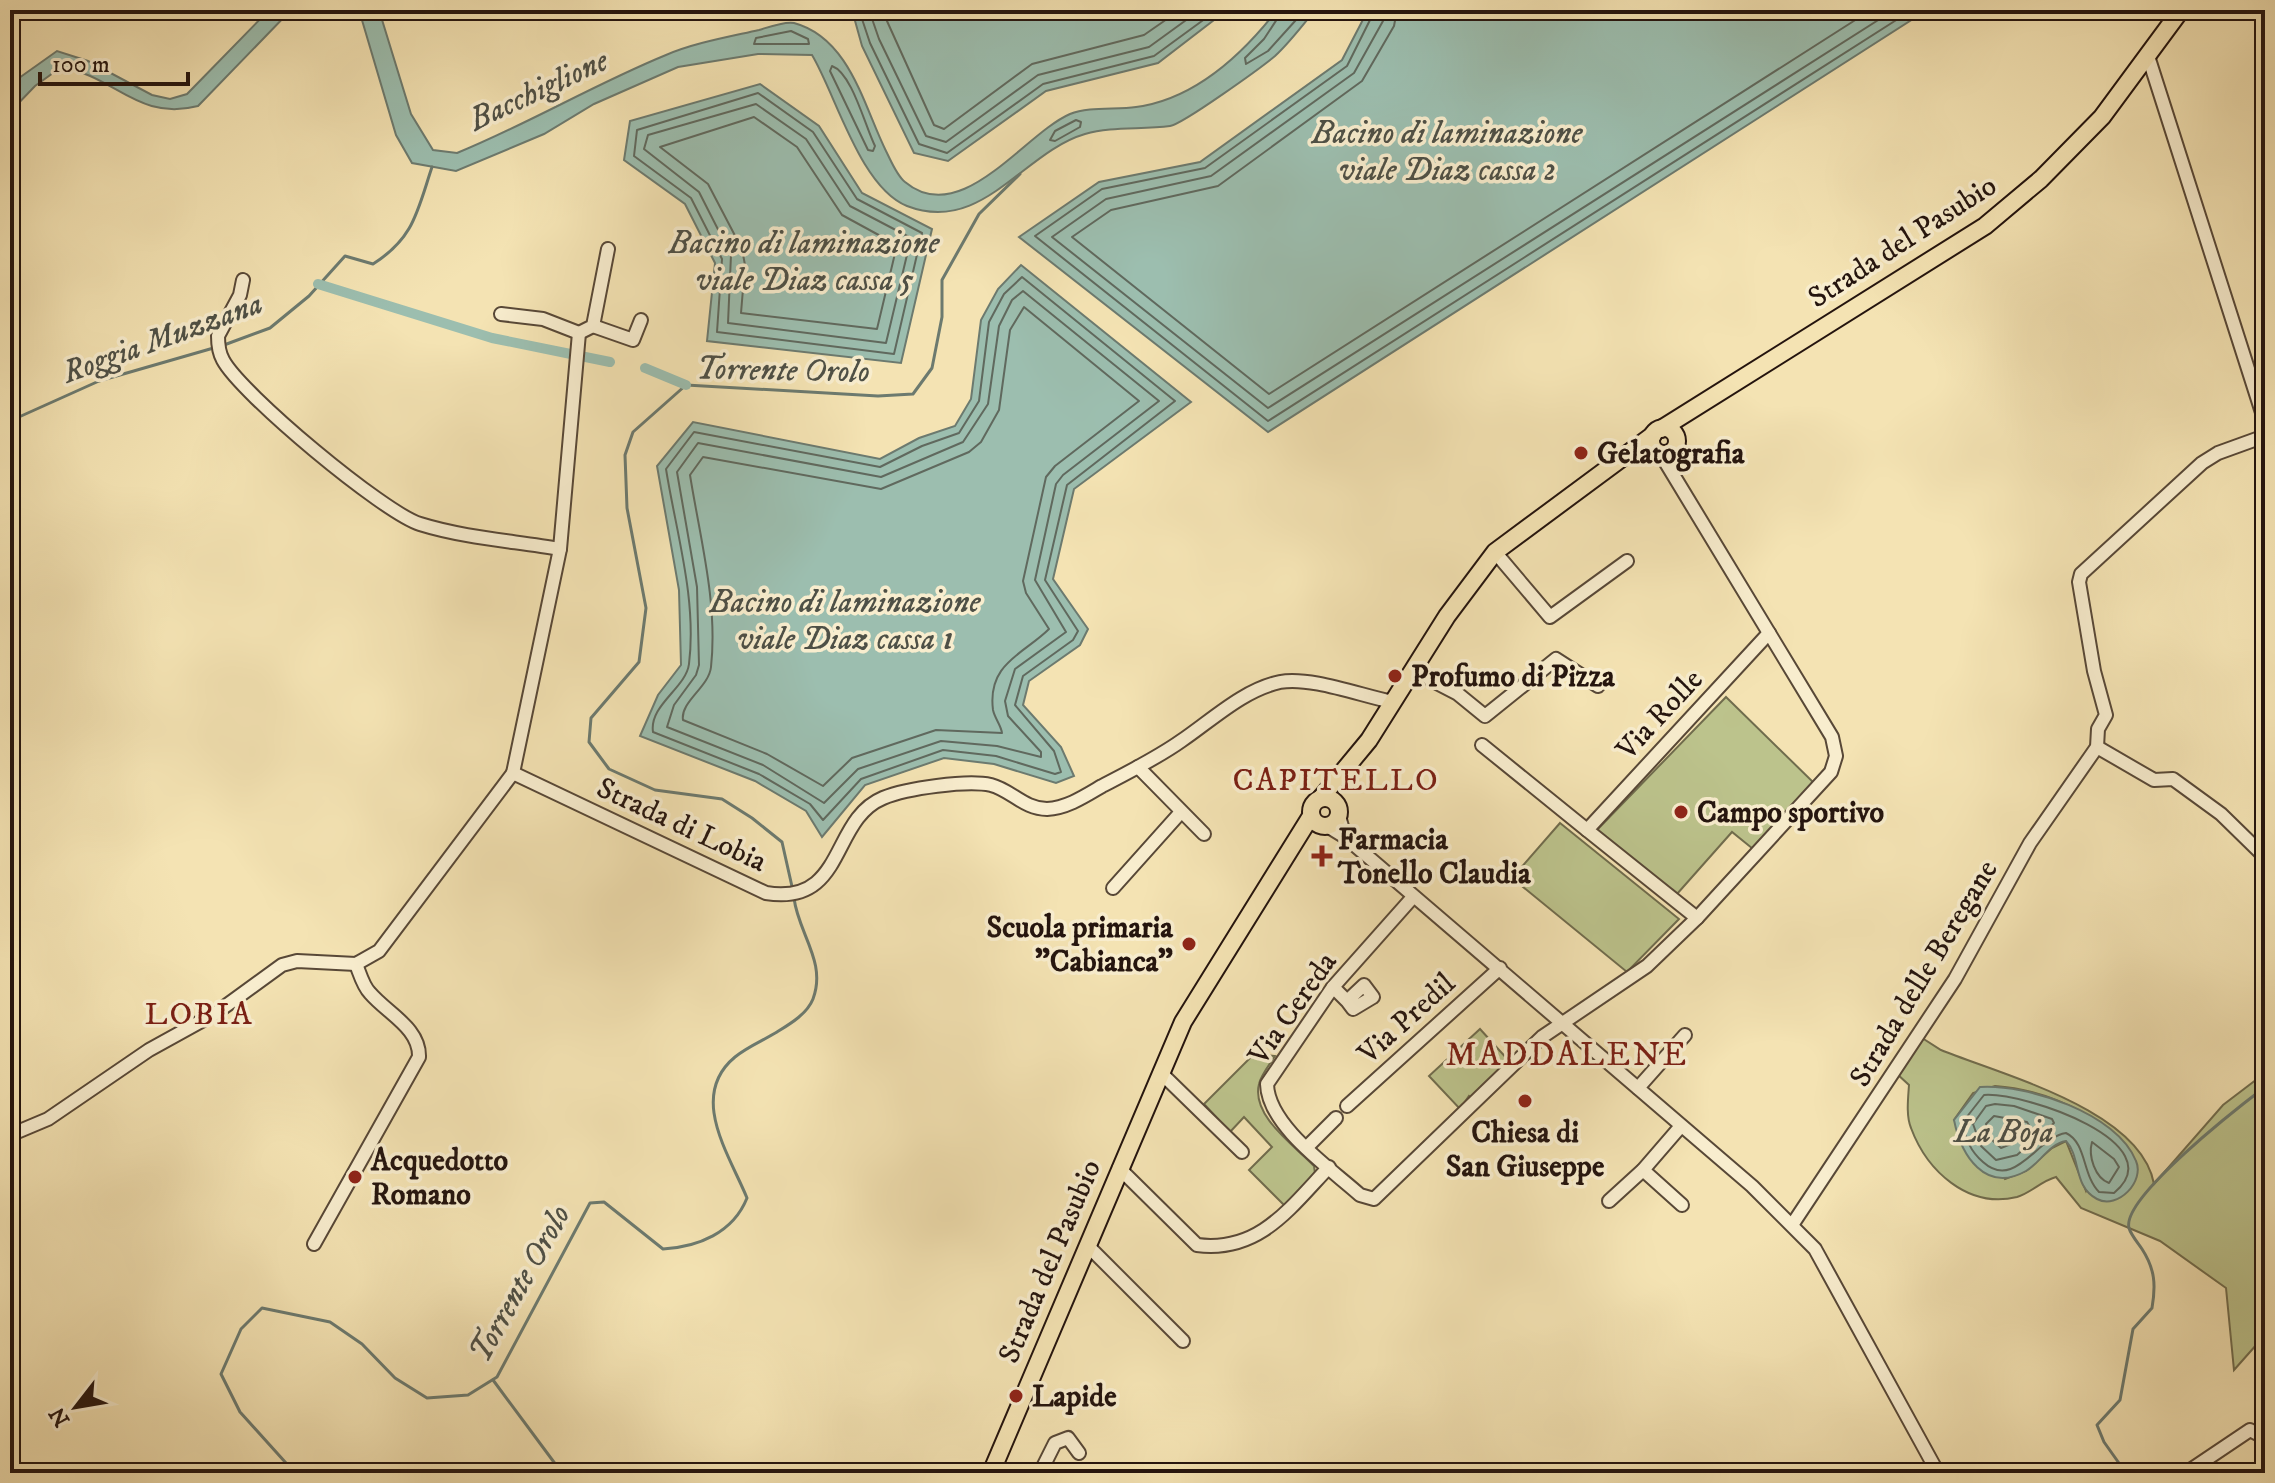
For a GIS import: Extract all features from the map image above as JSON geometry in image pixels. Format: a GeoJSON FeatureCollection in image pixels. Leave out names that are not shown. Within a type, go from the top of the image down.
{"type":"FeatureCollection","features":[{"type":"Feature","properties":{"kind":"main road","name":"Strada del Pasubio"},"geometry":{"type":"LineString","coordinates":[[1663,443],[1686,412],[1985,226],[2041,179],[2102,117],[2181,10]]}},
{"type":"Feature","properties":{"kind":"main road"},"geometry":{"type":"LineString","coordinates":[[1328,818],[1369,740],[1393,702],[1422,673],[1470,583],[1495,552],[1629,451],[1663,443]]}},
{"type":"Feature","properties":{"kind":"main road"},"geometry":{"type":"LineString","coordinates":[[1328,818],[1332,799],[1321,798],[1369,740]]}},
{"type":"Feature","properties":{"kind":"main road","name":"Strada del Pasubio"},"geometry":{"type":"LineString","coordinates":[[991,1473],[1160,1072],[1203,985],[1275,879],[1328,818]]}},
{"type":"Feature","properties":{"kind":"street"},"geometry":{"type":"LineString","coordinates":[[2148,56],[2265,422]]}},
{"type":"Feature","properties":{"kind":"street"},"geometry":{"type":"LineString","coordinates":[[593,326],[608,249]]}},
{"type":"Feature","properties":{"kind":"street"},"geometry":{"type":"LineString","coordinates":[[243,280],[240,295],[218,336],[223,360],[285,423],[379,503],[421,525],[560,549]]}},
{"type":"Feature","properties":{"kind":"street"},"geometry":{"type":"LineString","coordinates":[[501,314],[543,319],[579,333],[593,326],[633,340],[641,320]]}},
{"type":"Feature","properties":{"kind":"street"},"geometry":{"type":"LineString","coordinates":[[10,1135],[48,1119],[149,1050],[216,1013],[282,965],[306,960],[356,964],[379,951],[513,773],[560,549],[579,333]]}},
{"type":"Feature","properties":{"kind":"street","name":"Strada delle Beregane"},"geometry":{"type":"LineString","coordinates":[[1792,1225],[1941,1002],[2051,808],[2097,747],[2098,729],[2106,715],[2094,671],[2079,582],[2081,574],[2202,463],[2218,453],[2265,436]]}},
{"type":"Feature","properties":{"kind":"street"},"geometry":{"type":"LineString","coordinates":[[1563,1023],[1574,1012],[1605,996],[1647,966],[1810,799],[1835,764],[1832,737],[1671,470],[1663,443]]}},
{"type":"Feature","properties":{"kind":"street"},"geometry":{"type":"LineString","coordinates":[[1495,552],[1550,617],[1627,561]]}},
{"type":"Feature","properties":{"kind":"street","name":"Via Rolle"},"geometry":{"type":"LineString","coordinates":[[1587,830],[1769,633]]}},
{"type":"Feature","properties":{"kind":"street"},"geometry":{"type":"LineString","coordinates":[[1422,673],[1458,694],[1485,716],[1556,659],[1598,686]]}},
{"type":"Feature","properties":{"kind":"street","name":"Strada di Lobia"},"geometry":{"type":"LineString","coordinates":[[513,773],[766,893],[792,894],[804,892],[836,862],[864,811],[880,799],[929,788],[993,785],[1027,805],[1046,809],[1070,804],[1138,767],[1243,698],[1282,682],[1302,682],[1393,702]]}},
{"type":"Feature","properties":{"kind":"street"},"geometry":{"type":"LineString","coordinates":[[1482,745],[1697,918]]}},
{"type":"Feature","properties":{"kind":"street"},"geometry":{"type":"LineString","coordinates":[[2097,747],[2154,780],[2173,779],[2221,814],[2265,857]]}},
{"type":"Feature","properties":{"kind":"street"},"geometry":{"type":"LineString","coordinates":[[1138,767],[1204,834]]}},
{"type":"Feature","properties":{"kind":"street"},"geometry":{"type":"LineString","coordinates":[[1113,888],[1181,812]]}},
{"type":"Feature","properties":{"kind":"street"},"geometry":{"type":"LineString","coordinates":[[1328,818],[1413,897],[1500,968],[1752,1186],[1815,1249],[1848,1304],[1938,1473]]}},
{"type":"Feature","properties":{"kind":"street","name":"Via Cereda"},"geometry":{"type":"LineString","coordinates":[[1413,897],[1333,987],[1267,1084],[1272,1108],[1307,1147],[1360,1195],[1374,1199],[1542,1037],[1563,1023]]}},
{"type":"Feature","properties":{"kind":"street"},"geometry":{"type":"LineString","coordinates":[[314,1244],[419,1057],[419,1043],[414,1035],[371,994],[356,964]]}},
{"type":"Feature","properties":{"kind":"street","name":"Via Predil"},"geometry":{"type":"LineString","coordinates":[[1347,1106],[1500,968]]}},
{"type":"Feature","properties":{"kind":"street"},"geometry":{"type":"LineString","coordinates":[[1333,987],[1347,1001]]}},
{"type":"Feature","properties":{"kind":"street"},"geometry":{"type":"LineString","coordinates":[[1638,1088],[1685,1035]]}},
{"type":"Feature","properties":{"kind":"street"},"geometry":{"type":"LineString","coordinates":[[1160,1072],[1242,1152]]}},
{"type":"Feature","properties":{"kind":"street"},"geometry":{"type":"LineString","coordinates":[[1307,1147],[1336,1118]]}},
{"type":"Feature","properties":{"kind":"street"},"geometry":{"type":"LineString","coordinates":[[1609,1201],[1643,1170],[1681,1126]]}},
{"type":"Feature","properties":{"kind":"street"},"geometry":{"type":"LineString","coordinates":[[1119,1168],[1197,1245],[1229,1247],[1251,1238],[1278,1220],[1329,1167]]}},
{"type":"Feature","properties":{"kind":"street"},"geometry":{"type":"LineString","coordinates":[[1643,1170],[1682,1205]]}},
{"type":"Feature","properties":{"kind":"street"},"geometry":{"type":"LineString","coordinates":[[1087,1245],[1183,1341]]}},
{"type":"Feature","properties":{"kind":"street"},"geometry":{"type":"LineString","coordinates":[[2186,1473],[2250,1430],[2265,1438]]}},
{"type":"Feature","properties":{"kind":"street"},"geometry":{"type":"LineString","coordinates":[[1040,1473],[1055,1443],[1068,1438],[1079,1453]]}},
{"type":"Feature","properties":{"kind":"green space","name":"Campo sportivo"},"geometry":{"type":"Polygon","coordinates":[[[1726,697],[1815,784],[1753,849],[1732,832],[1677,894],[1673,890],[1669,895],[1595,832],[1726,697]]]}},
{"type":"Feature","properties":{"kind":"green space"},"geometry":{"type":"Polygon","coordinates":[[[1560,823],[1679,919],[1627,972],[1512,878],[1560,823]]]}},
{"type":"Feature","properties":{"kind":"green space"},"geometry":{"type":"Polygon","coordinates":[[[1480,1029],[1510,1062],[1472,1098],[1469,1096],[1460,1109],[1429,1076],[1480,1029]]]}},
{"type":"Feature","properties":{"kind":"green space"},"geometry":{"type":"Polygon","coordinates":[[[1919,1036],[1941,1050],[2032,1084],[2097,1116],[2124,1135],[2144,1158],[2154,1184],[2223,1105],[2265,1073],[2265,1335],[2234,1370],[2226,1288],[2160,1241],[2081,1208],[2056,1177],[2017,1197],[1999,1199],[1966,1192],[1952,1183],[1927,1159],[1918,1144],[1908,1118],[1909,1085],[1896,1073],[1919,1036]],[[1995,1086],[1973,1093],[1954,1120],[2005,1179],[2026,1171],[2052,1148],[2066,1141],[2086,1191],[2112,1132],[2072,1107],[2042,1095],[1995,1086]]]}},
{"type":"Feature","properties":{"kind":"green space"},"geometry":{"type":"Polygon","coordinates":[[[1254,1054],[1275,1056],[1259,1084],[1258,1096],[1262,1108],[1276,1130],[1314,1166],[1315,1173],[1285,1206],[1249,1170],[1272,1147],[1244,1117],[1230,1132],[1204,1104],[1254,1054]]]}},
{"type":"Feature","properties":{"kind":"water"},"geometry":{"type":"Polygon","coordinates":[[[269,10],[291,10],[198,106],[158,108],[95,78],[60,68],[35,86],[10,112],[12,83],[57,51],[88,61],[152,95],[170,99],[187,94],[269,10]]]}},
{"type":"Feature","properties":{"kind":"water","name":"Bacchiglione"},"geometry":{"type":"Polygon","coordinates":[[[359,10],[379,10],[411,114],[433,150],[457,153],[613,78],[677,51],[794,23],[813,31],[842,58],[902,179],[926,193],[948,194],[970,186],[991,173],[1070,114],[1158,102],[1197,85],[1233,58],[1277,10],[1315,10],[1275,56],[1178,123],[1085,134],[1063,143],[980,201],[958,210],[934,212],[907,206],[890,196],[876,180],[851,138],[812,55],[758,54],[678,67],[594,104],[544,134],[456,171],[412,163],[396,135],[359,10]]]}},
{"type":"Feature","properties":{"kind":"water"},"geometry":{"type":"Polygon","coordinates":[[[852,10],[1227,10],[1158,63],[1046,91],[948,161],[914,153],[862,46],[852,10]]]}},
{"type":"Feature","properties":{"kind":"water","name":"Bacino di laminazione viale Diaz cassa 2"},"geometry":{"type":"Polygon","coordinates":[[[1368,10],[1927,10],[1268,432],[1019,237],[1099,182],[1200,162],[1342,60],[1368,10]]]}},
{"type":"Feature","properties":{"kind":"water","name":"Bacino di laminazione viale Diaz cassa 5"},"geometry":{"type":"Polygon","coordinates":[[[760,84],[819,126],[862,193],[932,229],[901,363],[707,341],[715,263],[685,204],[624,160],[630,121],[760,84]]]}},
{"type":"Feature","properties":{"kind":"water","name":"Bacino di laminazione viale Diaz cassa 1"},"geometry":{"type":"Polygon","coordinates":[[[1021,265],[1191,402],[1074,489],[1053,579],[1088,629],[1080,645],[1029,681],[1023,705],[1061,747],[1074,776],[1056,783],[994,764],[944,758],[865,785],[822,837],[806,811],[755,781],[640,736],[658,695],[681,665],[679,590],[657,466],[693,422],[880,459],[919,438],[955,426],[971,399],[981,320],[998,289],[1021,265]]]}},
{"type":"Feature","properties":{"kind":"water","name":"La Boja"},"geometry":{"type":"Polygon","coordinates":[[[1980,1087],[1999,1087],[2045,1096],[2091,1116],[2126,1144],[2138,1169],[2133,1185],[2113,1201],[2097,1199],[2089,1194],[2066,1141],[2055,1146],[2026,1171],[1998,1178],[1987,1174],[1969,1158],[1954,1120],[1980,1087]]]}},
{"type":"Feature","properties":{"kind":"waterway","name":"Roggia Muzzana"},"geometry":{"type":"LineString","coordinates":[[224,345],[270,328],[309,296],[345,256],[373,264],[387,254],[412,223],[432,167]]}},
{"type":"Feature","properties":{"kind":"waterway","name":"Torrente Orolo"},"geometry":{"type":"LineString","coordinates":[[793,891],[782,842],[752,818],[722,799],[655,790],[609,769],[589,742],[591,718],[639,662],[646,608],[627,508],[625,455],[633,432],[686,385],[878,396],[913,394],[932,368],[942,317],[942,280],[979,214],[1020,174]]}},
{"type":"Feature","properties":{"kind":"waterway"},"geometry":{"type":"LineString","coordinates":[[318,284],[492,338],[610,362]]}},
{"type":"Feature","properties":{"kind":"waterway","name":"Roggia Muzzana"},"geometry":{"type":"LineString","coordinates":[[10,421],[99,381],[217,347]]}},
{"type":"Feature","properties":{"kind":"waterway"},"geometry":{"type":"LineString","coordinates":[[645,368],[686,385]]}},
{"type":"Feature","properties":{"kind":"waterway","name":"Torrente Orolo"},"geometry":{"type":"LineString","coordinates":[[295,1473],[240,1412],[221,1374],[241,1329],[262,1308],[330,1322],[362,1344],[395,1378],[427,1398],[468,1395],[497,1377],[590,1203],[604,1202],[663,1249],[701,1241],[713,1236],[733,1220],[747,1198],[717,1126],[713,1107],[715,1089],[721,1072],[735,1057],[793,1022],[813,999],[816,985],[814,960],[794,898]]}},
{"type":"Feature","properties":{"kind":"waterway"},"geometry":{"type":"LineString","coordinates":[[2126,1473],[2104,1442],[2097,1425],[2120,1400],[2133,1329],[2152,1308],[2152,1270],[2129,1228],[2132,1214],[2143,1196],[2185,1153],[2265,1087]]}},
{"type":"Feature","properties":{"kind":"waterway"},"geometry":{"type":"LineString","coordinates":[[493,1380],[562,1473]]}},
{"type":"Feature","properties":{"kind":"place","name":"Gelatografia"},"geometry":{"type":"Point","coordinates":[1581,453]}},
{"type":"Feature","properties":{"kind":"place","name":"Profumo di Pizza"},"geometry":{"type":"Point","coordinates":[1395,676]}},
{"type":"Feature","properties":{"kind":"place","name":"Campo sportivo"},"geometry":{"type":"Point","coordinates":[1681,812]}},
{"type":"Feature","properties":{"kind":"place","name":"Farmacia Tonello Claudia"},"geometry":{"type":"Point","coordinates":[1322,856]}},
{"type":"Feature","properties":{"kind":"place","name":"Scuola primaria \"Cabianca\""},"geometry":{"type":"Point","coordinates":[1189,944]}},
{"type":"Feature","properties":{"kind":"place","name":"Chiesa di San Giuseppe"},"geometry":{"type":"Point","coordinates":[1525,1101]}},
{"type":"Feature","properties":{"kind":"place","name":"Acquedotto Romano"},"geometry":{"type":"Point","coordinates":[355,1177]}},
{"type":"Feature","properties":{"kind":"place","name":"Lapide"},"geometry":{"type":"Point","coordinates":[1016,1396]}},
{"type":"Feature","properties":{"kind":"district","name":"CAPITELLO"},"geometry":{"type":"Point","coordinates":[1336,779]}},
{"type":"Feature","properties":{"kind":"district","name":"LOBIA"},"geometry":{"type":"Point","coordinates":[199,1013]}},
{"type":"Feature","properties":{"kind":"district","name":"MADDALENE"},"geometry":{"type":"Point","coordinates":[1567,1053]}}]}
